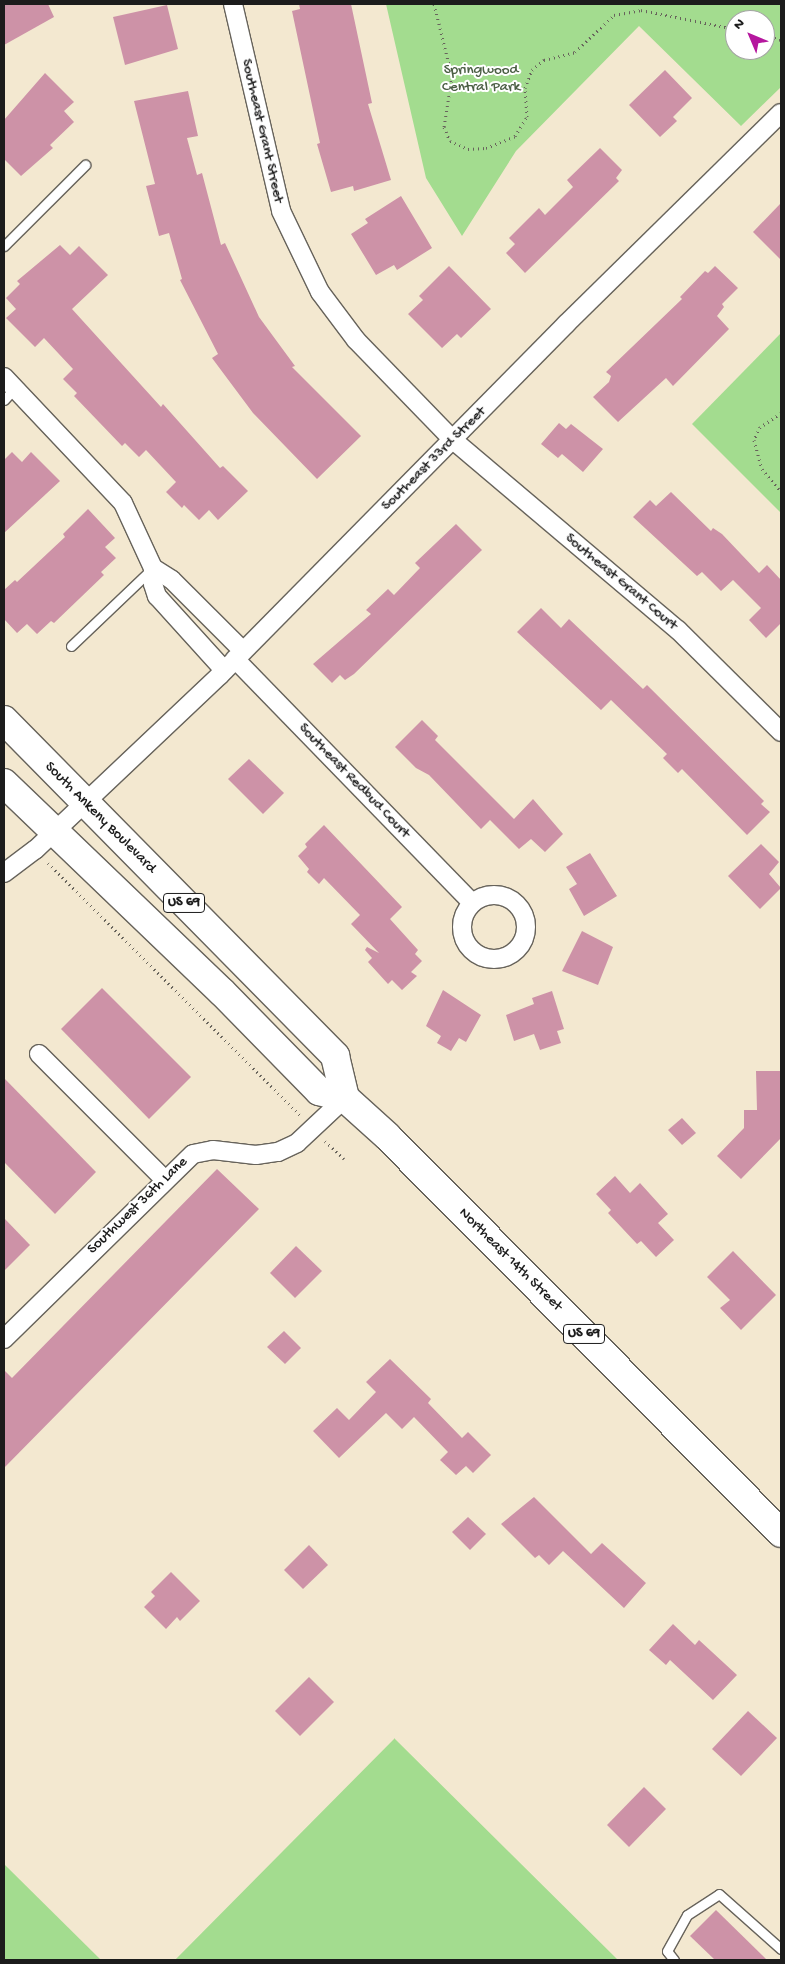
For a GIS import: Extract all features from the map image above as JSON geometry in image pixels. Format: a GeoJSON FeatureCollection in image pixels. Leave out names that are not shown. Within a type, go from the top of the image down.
{"type":"FeatureCollection","features":[{"type":"Feature","properties":{"kind":"main road","name":"South Ankeny Boulevard"},"geometry":{"type":"LineString","coordinates":[[4,720],[335,1056],[345,1098]]}},
{"type":"Feature","properties":{"kind":"main road","name":"US 69"},"geometry":{"type":"LineString","coordinates":[[4,783],[44,842],[222,992],[318,1091],[345,1098]]}},
{"type":"Feature","properties":{"kind":"main road","name":"Northeast 14th Street"},"geometry":{"type":"LineString","coordinates":[[345,1098],[387,1136],[781,1533]]}},
{"type":"Feature","properties":{"kind":"street","name":"Southeast Grant Street"},"geometry":{"type":"LineString","coordinates":[[233,4],[268,164],[281,211],[299,254],[320,292],[356,340],[453,440]]}},
{"type":"Feature","properties":{"kind":"street","name":"Southeast 33rd Street"},"geometry":{"type":"LineString","coordinates":[[4,873],[44,842],[234,660],[566,324],[781,113]]}},
{"type":"Feature","properties":{"kind":"street"},"geometry":{"type":"LineString","coordinates":[[7,389],[123,503],[153,568],[153,584],[165,608],[234,660]]}},
{"type":"Feature","properties":{"kind":"street","name":"Southeast Grant Court"},"geometry":{"type":"LineString","coordinates":[[453,440],[678,630],[781,732]]}},
{"type":"Feature","properties":{"kind":"street"},"geometry":{"type":"LineString","coordinates":[[153,568],[172,580],[234,660]]}},
{"type":"Feature","properties":{"kind":"street","name":"Southeast Redbud Court"},"geometry":{"type":"LineString","coordinates":[[234,660],[472,903]]}},
{"type":"Feature","properties":{"kind":"street"},"geometry":{"type":"LineString","coordinates":[[39,1054],[164,1178]]}},
{"type":"Feature","properties":{"kind":"street","name":"Southwest 36th Lane"},"geometry":{"type":"LineString","coordinates":[[4,1338],[164,1178],[193,1154],[213,1150],[256,1155],[278,1152],[297,1143],[345,1098]]}},
{"type":"Feature","properties":{"kind":"lane"},"geometry":{"type":"LineString","coordinates":[[4,246],[85,165]]}},
{"type":"Feature","properties":{"kind":"lane"},"geometry":{"type":"LineString","coordinates":[[71,646],[153,568]]}},
{"type":"Feature","properties":{"kind":"lane"},"geometry":{"type":"LineString","coordinates":[[674,1960],[667,1951],[688,1915],[719,1894],[781,1949]]}},
{"type":"Feature","properties":{"kind":"path"},"geometry":{"type":"LineString","coordinates":[[434,4],[452,76],[444,126],[450,141],[468,149],[486,148],[516,136],[527,117],[525,88],[532,70],[544,60],[574,52],[614,15],[641,10],[725,27]]}},
{"type":"Feature","properties":{"kind":"path"},"geometry":{"type":"LineString","coordinates":[[781,413],[760,427],[754,440],[762,469],[781,492]]}},
{"type":"Feature","properties":{"kind":"path"},"geometry":{"type":"LineString","coordinates":[[44,842],[344,1159]]}},
{"type":"Feature","properties":{"kind":"green space","name":"Springwood Central Park"},"geometry":{"type":"Polygon","coordinates":[[[386,4],[781,4],[781,87],[741,126],[639,26],[516,151],[462,236],[426,178],[386,4]]]}},
{"type":"Feature","properties":{"kind":"green space"},"geometry":{"type":"Polygon","coordinates":[[[781,333],[781,513],[692,424],[781,333]]]}},
{"type":"Feature","properties":{"kind":"green space"},"geometry":{"type":"Polygon","coordinates":[[[395,1739],[618,1960],[175,1960],[395,1739]]]}},
{"type":"Feature","properties":{"kind":"green space"},"geometry":{"type":"Polygon","coordinates":[[[4,1864],[101,1960],[4,1960],[4,1864]]]}},
{"type":"Feature","properties":{"kind":"building"},"geometry":{"type":"Polygon","coordinates":[[[4,4],[48,4],[54,17],[4,45],[4,4]]]}},
{"type":"Feature","properties":{"kind":"building"},"geometry":{"type":"Polygon","coordinates":[[[299,4],[351,4],[372,103],[368,104],[391,180],[354,191],[353,186],[331,192],[317,144],[320,143],[292,11],[300,9],[299,4]]]}},
{"type":"Feature","properties":{"kind":"building"},"geometry":{"type":"Polygon","coordinates":[[[167,5],[178,49],[125,65],[113,17],[167,5]]]}},
{"type":"Feature","properties":{"kind":"building"},"geometry":{"type":"Polygon","coordinates":[[[665,70],[692,98],[673,117],[677,121],[660,137],[629,105],[665,70]]]}},
{"type":"Feature","properties":{"kind":"building"},"geometry":{"type":"Polygon","coordinates":[[[45,73],[74,102],[64,111],[74,122],[50,145],[53,148],[21,176],[4,159],[4,120],[45,73]]]}},
{"type":"Feature","properties":{"kind":"building"},"geometry":{"type":"Polygon","coordinates":[[[188,91],[198,136],[187,138],[197,175],[202,173],[221,245],[225,243],[259,317],[295,366],[292,367],[361,436],[317,479],[253,413],[212,358],[218,354],[180,280],[182,279],[169,233],[159,236],[146,186],[155,184],[134,101],[188,91]]]}},
{"type":"Feature","properties":{"kind":"building"},"geometry":{"type":"Polygon","coordinates":[[[600,148],[622,170],[616,178],[619,181],[525,273],[506,253],[515,244],[509,238],[539,208],[545,215],[573,187],[567,180],[600,148]]]}},
{"type":"Feature","properties":{"kind":"building"},"geometry":{"type":"Polygon","coordinates":[[[401,196],[432,248],[397,270],[394,265],[376,275],[351,234],[368,223],[365,219],[401,196]]]}},
{"type":"Feature","properties":{"kind":"building"},"geometry":{"type":"Polygon","coordinates":[[[781,203],[781,260],[753,232],[781,203]]]}},
{"type":"Feature","properties":{"kind":"building"},"geometry":{"type":"Polygon","coordinates":[[[60,245],[70,255],[79,246],[108,275],[72,309],[161,407],[163,404],[220,468],[223,466],[248,491],[218,520],[209,510],[199,520],[184,505],[182,508],[166,492],[176,482],[146,450],[139,457],[125,443],[122,446],[74,396],[77,393],[63,379],[73,369],[44,338],[35,347],[6,318],[16,309],[6,298],[20,284],[17,281],[60,245]]]}},
{"type":"Feature","properties":{"kind":"building"},"geometry":{"type":"Polygon","coordinates":[[[449,266],[491,309],[461,338],[457,334],[442,348],[408,314],[423,300],[419,296],[449,266]]]}},
{"type":"Feature","properties":{"kind":"building"},"geometry":{"type":"Polygon","coordinates":[[[715,266],[738,288],[722,304],[724,307],[717,316],[729,329],[673,386],[666,378],[618,422],[593,397],[609,382],[611,376],[606,372],[682,299],[680,297],[705,271],[708,273],[715,266]]]}},
{"type":"Feature","properties":{"kind":"building"},"geometry":{"type":"Polygon","coordinates":[[[559,423],[566,429],[571,424],[603,449],[583,472],[562,454],[558,458],[541,444],[559,423]]]}},
{"type":"Feature","properties":{"kind":"building"},"geometry":{"type":"Polygon","coordinates":[[[12,452],[22,462],[31,452],[60,481],[4,533],[4,460],[12,452]]]}},
{"type":"Feature","properties":{"kind":"building"},"geometry":{"type":"Polygon","coordinates":[[[671,492],[711,531],[713,528],[722,534],[759,573],[767,565],[781,580],[781,623],[766,638],[749,620],[761,608],[733,580],[721,591],[702,572],[697,576],[633,517],[650,500],[656,506],[671,492]]]}},
{"type":"Feature","properties":{"kind":"building"},"geometry":{"type":"Polygon","coordinates":[[[88,509],[115,538],[105,547],[116,558],[101,572],[104,575],[54,623],[51,621],[37,634],[27,624],[17,633],[4,619],[4,590],[15,580],[17,582],[65,537],[63,534],[88,509]]]}},
{"type":"Feature","properties":{"kind":"building"},"geometry":{"type":"Polygon","coordinates":[[[456,524],[482,550],[354,674],[345,680],[340,675],[332,683],[313,664],[371,614],[366,610],[388,589],[394,595],[420,568],[415,563],[456,524]]]}},
{"type":"Feature","properties":{"kind":"building"},"geometry":{"type":"Polygon","coordinates":[[[541,608],[561,628],[569,619],[643,689],[647,685],[764,801],[761,804],[770,812],[747,835],[682,769],[678,773],[663,758],[667,754],[611,700],[601,710],[517,632],[541,608]]]}},
{"type":"Feature","properties":{"kind":"building"},"geometry":{"type":"Polygon","coordinates":[[[422,720],[438,736],[435,740],[514,819],[533,799],[563,834],[545,852],[531,839],[519,849],[490,820],[481,829],[429,775],[416,768],[395,747],[422,720]]]}},
{"type":"Feature","properties":{"kind":"building"},"geometry":{"type":"Polygon","coordinates":[[[249,759],[284,793],[263,814],[228,779],[249,759]]]}},
{"type":"Feature","properties":{"kind":"building"},"geometry":{"type":"Polygon","coordinates":[[[324,825],[402,907],[390,919],[418,950],[415,954],[422,961],[411,972],[417,976],[402,990],[392,980],[388,984],[368,962],[372,958],[365,950],[367,947],[379,953],[351,924],[360,915],[324,878],[319,884],[307,872],[309,869],[298,856],[307,847],[305,844],[324,825]]]}},
{"type":"Feature","properties":{"kind":"building"},"geometry":{"type":"Polygon","coordinates":[[[761,844],[779,862],[769,874],[781,888],[760,909],[728,876],[761,844]]]}},
{"type":"Feature","properties":{"kind":"building"},"geometry":{"type":"Polygon","coordinates":[[[590,853],[617,896],[584,916],[569,889],[577,884],[566,867],[590,853]]]}},
{"type":"Feature","properties":{"kind":"building"},"geometry":{"type":"Polygon","coordinates":[[[582,931],[613,947],[598,985],[562,971],[582,931]]]}},
{"type":"Feature","properties":{"kind":"building"},"geometry":{"type":"Polygon","coordinates":[[[102,988],[191,1077],[149,1119],[61,1029],[102,988]]]}},
{"type":"Feature","properties":{"kind":"building"},"geometry":{"type":"Polygon","coordinates":[[[443,990],[481,1015],[466,1042],[459,1038],[451,1051],[437,1043],[441,1036],[426,1026],[443,990]]]}},
{"type":"Feature","properties":{"kind":"building"},"geometry":{"type":"Polygon","coordinates":[[[552,991],[564,1029],[557,1031],[561,1043],[540,1050],[534,1034],[514,1041],[506,1015],[534,1004],[532,998],[552,991]]]}},
{"type":"Feature","properties":{"kind":"building"},"geometry":{"type":"Polygon","coordinates":[[[756,1071],[781,1071],[781,1138],[741,1179],[717,1156],[744,1128],[744,1110],[757,1110],[756,1071]]]}},
{"type":"Feature","properties":{"kind":"building"},"geometry":{"type":"Polygon","coordinates":[[[4,1078],[96,1172],[55,1214],[4,1162],[4,1078]]]}},
{"type":"Feature","properties":{"kind":"building"},"geometry":{"type":"Polygon","coordinates":[[[682,1118],[696,1133],[682,1145],[668,1130],[682,1118]]]}},
{"type":"Feature","properties":{"kind":"building"},"geometry":{"type":"Polygon","coordinates":[[[217,1169],[259,1209],[4,1468],[4,1370],[12,1378],[217,1169]]]}},
{"type":"Feature","properties":{"kind":"building"},"geometry":{"type":"Polygon","coordinates":[[[615,1176],[630,1193],[640,1183],[668,1214],[658,1223],[674,1240],[656,1257],[641,1241],[637,1244],[608,1213],[611,1210],[596,1194],[615,1176]]]}},
{"type":"Feature","properties":{"kind":"building"},"geometry":{"type":"Polygon","coordinates":[[[4,1218],[30,1245],[4,1271],[4,1218]]]}},
{"type":"Feature","properties":{"kind":"building"},"geometry":{"type":"Polygon","coordinates":[[[296,1246],[322,1271],[295,1298],[270,1273],[296,1246]]]}},
{"type":"Feature","properties":{"kind":"building"},"geometry":{"type":"Polygon","coordinates":[[[733,1251],[776,1295],[741,1330],[720,1308],[730,1300],[707,1277],[733,1251]]]}},
{"type":"Feature","properties":{"kind":"building"},"geometry":{"type":"Polygon","coordinates":[[[284,1331],[301,1348],[285,1364],[267,1347],[284,1331]]]}},
{"type":"Feature","properties":{"kind":"building"},"geometry":{"type":"Polygon","coordinates":[[[390,1359],[431,1399],[428,1403],[462,1438],[468,1432],[491,1455],[473,1473],[466,1466],[456,1475],[440,1460],[448,1452],[414,1417],[402,1429],[386,1413],[339,1458],[313,1431],[337,1408],[349,1420],[376,1392],[366,1382],[390,1359]]]}},
{"type":"Feature","properties":{"kind":"building"},"geometry":{"type":"Polygon","coordinates":[[[534,1497],[591,1554],[602,1543],[646,1583],[624,1608],[563,1551],[549,1565],[539,1555],[535,1558],[501,1524],[534,1497]]]}},
{"type":"Feature","properties":{"kind":"building"},"geometry":{"type":"Polygon","coordinates":[[[468,1517],[486,1534],[470,1550],[452,1532],[468,1517]]]}},
{"type":"Feature","properties":{"kind":"building"},"geometry":{"type":"Polygon","coordinates":[[[309,1545],[328,1565],[303,1589],[284,1570],[309,1545]]]}},
{"type":"Feature","properties":{"kind":"building"},"geometry":{"type":"Polygon","coordinates":[[[171,1572],[200,1601],[180,1621],[177,1617],[166,1629],[144,1607],[155,1596],[151,1592],[171,1572]]]}},
{"type":"Feature","properties":{"kind":"building"},"geometry":{"type":"Polygon","coordinates":[[[673,1624],[695,1645],[699,1640],[737,1675],[713,1700],[670,1660],[666,1665],[649,1650],[673,1624]]]}},
{"type":"Feature","properties":{"kind":"building"},"geometry":{"type":"Polygon","coordinates":[[[309,1677],[334,1702],[300,1736],[275,1711],[309,1677]]]}},
{"type":"Feature","properties":{"kind":"building"},"geometry":{"type":"Polygon","coordinates":[[[748,1711],[777,1738],[741,1776],[712,1749],[748,1711]]]}},
{"type":"Feature","properties":{"kind":"building"},"geometry":{"type":"Polygon","coordinates":[[[644,1787],[666,1809],[629,1847],[607,1825],[644,1787]]]}},
{"type":"Feature","properties":{"kind":"building"},"geometry":{"type":"Polygon","coordinates":[[[716,1910],[767,1960],[715,1960],[690,1936],[716,1910]]]}}]}
